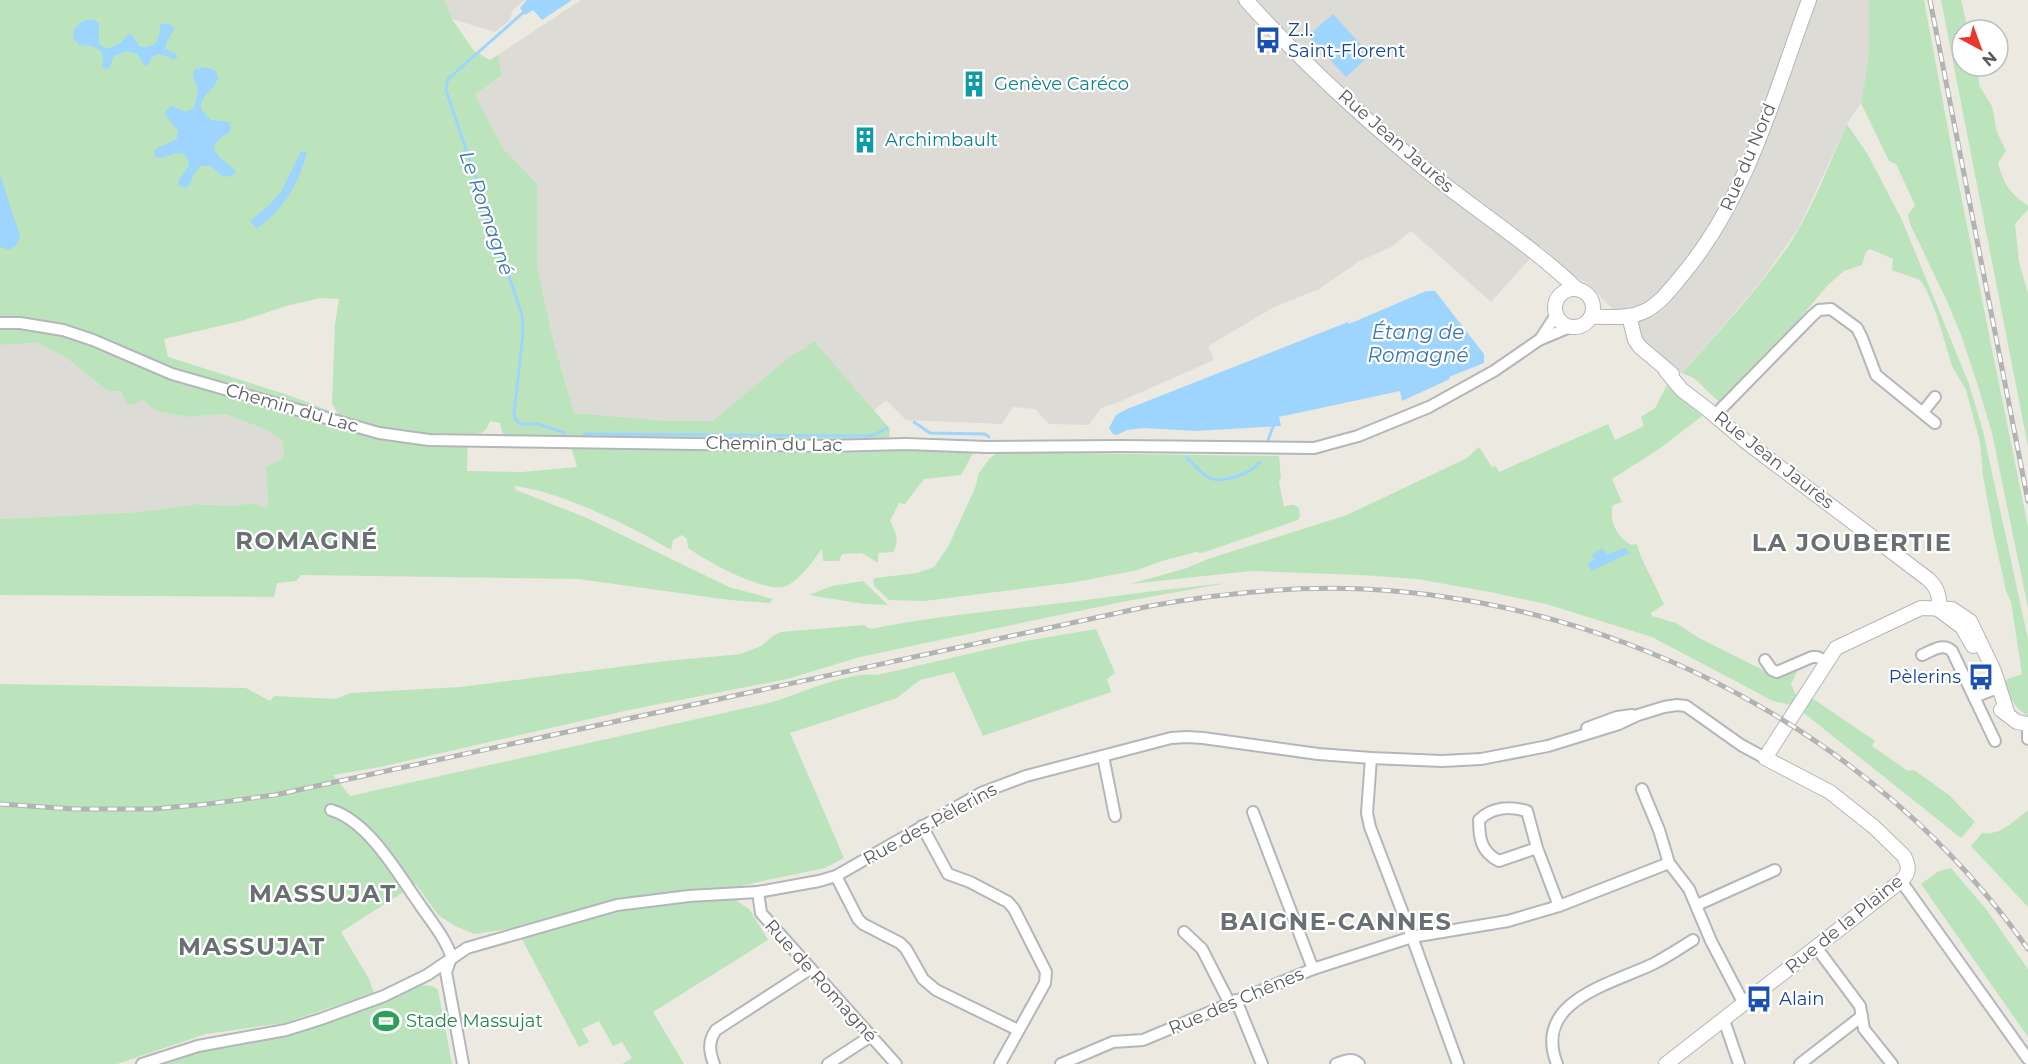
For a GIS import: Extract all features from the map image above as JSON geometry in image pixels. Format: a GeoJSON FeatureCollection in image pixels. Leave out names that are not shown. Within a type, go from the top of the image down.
{"type":"FeatureCollection","features":[{"type":"Feature","properties":{"kind":"street","name":"Rue Jean Jaurès"},"geometry":{"type":"LineString","coordinates":[[1246,0],[1284,42],[1388,137],[1577,289]]}},
{"type":"Feature","properties":{"kind":"street","name":"Rue du Nord"},"geometry":{"type":"LineString","coordinates":[[1623,317],[1651,308],[1662,298],[1699,254],[1732,203],[1754,152],[1809,0]]}},
{"type":"Feature","properties":{"kind":"street"},"geometry":{"type":"LineString","coordinates":[[1555,271],[1561,293],[1556,303],[1556,315],[1559,321],[1570,327],[1584,324],[1591,317],[1592,301]]}},
{"type":"Feature","properties":{"kind":"street"},"geometry":{"type":"LineString","coordinates":[[1561,293],[1577,289],[1586,293],[1592,301],[1623,317]]}},
{"type":"Feature","properties":{"kind":"street"},"geometry":{"type":"LineString","coordinates":[[1711,412],[1812,316],[1819,310],[1825,309],[1838,312],[1857,328],[1876,375],[1935,423]]}},
{"type":"Feature","properties":{"kind":"street","name":"Chemin du Lac"},"geometry":{"type":"LineString","coordinates":[[1539,340],[1556,315]]}},
{"type":"Feature","properties":{"kind":"street"},"geometry":{"type":"LineString","coordinates":[[1591,317],[1623,317]]}},
{"type":"Feature","properties":{"kind":"street","name":"Rue Jean Jaurès"},"geometry":{"type":"LineString","coordinates":[[1623,317],[1640,346],[1666,370],[1691,387],[1711,412],[1744,441],[1928,579],[1936,588],[1940,602],[1938,609]]}},
{"type":"Feature","properties":{"kind":"street","name":"Chemin du Lac"},"geometry":{"type":"LineString","coordinates":[[0,323],[20,323],[63,330],[93,340],[172,374],[315,416],[401,437],[465,441],[826,446],[906,444],[986,447],[1314,448],[1358,436],[1429,407],[1455,394],[1539,340],[1570,327]]}},
{"type":"Feature","properties":{"kind":"street"},"geometry":{"type":"LineString","coordinates":[[1923,412],[1935,397]]}},
{"type":"Feature","properties":{"kind":"street"},"geometry":{"type":"LineString","coordinates":[[2028,739],[2028,724],[2017,722],[2008,715],[1970,621],[1952,609],[1921,608],[1840,645],[1826,661],[1765,758],[1830,792],[1904,856],[1908,864],[1905,876],[2028,1059]]}},
{"type":"Feature","properties":{"kind":"street"},"geometry":{"type":"LineString","coordinates":[[1922,655],[1942,646],[1950,648],[1995,741]]}},
{"type":"Feature","properties":{"kind":"street"},"geometry":{"type":"LineString","coordinates":[[1765,660],[1772,670],[1777,672],[1812,657],[1826,661]]}},
{"type":"Feature","properties":{"kind":"street"},"geometry":{"type":"LineString","coordinates":[[1974,697],[1996,688]]}},
{"type":"Feature","properties":{"kind":"street","name":"Rue des Pèlerins"},"geometry":{"type":"LineString","coordinates":[[141,1064],[198,1046],[286,1030],[321,1019],[384,996],[427,975],[467,948],[617,905],[689,896],[758,892],[836,876],[981,793],[1026,776],[1158,741],[1187,736],[1371,759],[1481,759],[1548,746],[1603,730],[1638,715],[1672,706],[1686,706],[1741,745],[1765,758]]}},
{"type":"Feature","properties":{"kind":"street"},"geometry":{"type":"LineString","coordinates":[[1103,756],[1115,816]]}},
{"type":"Feature","properties":{"kind":"street"},"geometry":{"type":"LineString","coordinates":[[1371,759],[1367,813],[1370,827],[1458,1064]]}},
{"type":"Feature","properties":{"kind":"street"},"geometry":{"type":"LineString","coordinates":[[1642,789],[1659,830],[1669,863],[1689,889],[1711,941],[1744,1004]]}},
{"type":"Feature","properties":{"kind":"street"},"geometry":{"type":"LineString","coordinates":[[1537,848],[1499,861],[1488,855],[1479,838],[1479,820],[1488,811],[1515,808],[1527,811],[1537,848],[1559,906]]}},
{"type":"Feature","properties":{"kind":"street"},"geometry":{"type":"LineString","coordinates":[[331,810],[346,817],[371,839],[430,920],[452,958],[446,972],[463,1064]]}},
{"type":"Feature","properties":{"kind":"street"},"geometry":{"type":"LineString","coordinates":[[1253,812],[1313,969]]}},
{"type":"Feature","properties":{"kind":"street"},"geometry":{"type":"LineString","coordinates":[[922,826],[948,874],[970,882],[1012,906],[1046,972],[1045,983],[1000,1064]]}},
{"type":"Feature","properties":{"kind":"street","name":"Rue des Chênes"},"geometry":{"type":"LineString","coordinates":[[1061,1064],[1113,1042],[1143,1040],[1313,969],[1412,937],[1508,921],[1559,906],[1669,863]]}},
{"type":"Feature","properties":{"kind":"street"},"geometry":{"type":"LineString","coordinates":[[1697,905],[1775,870]]}},
{"type":"Feature","properties":{"kind":"street"},"geometry":{"type":"LineString","coordinates":[[836,876],[858,919],[863,924],[900,942],[930,986],[1018,1030]]}},
{"type":"Feature","properties":{"kind":"street","name":"Rue de la Plaine"},"geometry":{"type":"LineString","coordinates":[[1666,1064],[1905,876]]}},
{"type":"Feature","properties":{"kind":"street","name":"Rue de Romagné"},"geometry":{"type":"LineString","coordinates":[[758,892],[761,913],[896,1064]]}},
{"type":"Feature","properties":{"kind":"street"},"geometry":{"type":"LineString","coordinates":[[1184,932],[1202,950],[1232,1001],[1262,1064]]}},
{"type":"Feature","properties":{"kind":"street"},"geometry":{"type":"LineString","coordinates":[[1557,1064],[1552,1045],[1553,1030],[1566,1007],[1590,992],[1656,963],[1692,940]]}},
{"type":"Feature","properties":{"kind":"street"},"geometry":{"type":"LineString","coordinates":[[1816,947],[1860,1006],[1864,1029],[1892,1064]]}},
{"type":"Feature","properties":{"kind":"street"},"geometry":{"type":"LineString","coordinates":[[714,1064],[709,1044],[716,1030],[810,969]]}},
{"type":"Feature","properties":{"kind":"street"},"geometry":{"type":"LineString","coordinates":[[1800,1064],[1862,1016]]}},
{"type":"Feature","properties":{"kind":"street"},"geometry":{"type":"LineString","coordinates":[[1724,1020],[1739,1064]]}},
{"type":"Feature","properties":{"kind":"street"},"geometry":{"type":"LineString","coordinates":[[828,1064],[871,1036]]}},
{"type":"Feature","properties":{"kind":"street"},"geometry":{"type":"LineString","coordinates":[[1336,1064],[1355,1060],[1359,1064]]}},
{"type":"Feature","properties":{"kind":"shaded area"},"geometry":{"type":"Polygon","coordinates":[[[445,0],[525,0],[513,10],[509,21],[495,32],[452,19],[445,0]]]}},
{"type":"Feature","properties":{"kind":"shaded area"},"geometry":{"type":"Polygon","coordinates":[[[581,0],[1869,0],[1869,54],[1861,103],[1847,124],[1798,229],[1762,280],[1682,373],[1657,354],[1587,283],[1573,276],[1541,246],[1491,302],[1411,231],[1391,247],[1358,262],[1319,289],[1274,307],[1208,346],[1214,360],[1101,408],[1089,425],[1049,424],[1035,409],[1013,407],[1002,424],[906,420],[886,400],[857,425],[668,421],[574,413],[553,339],[537,266],[536,184],[503,148],[475,95],[502,75],[498,55],[581,0]]]}},
{"type":"Feature","properties":{"kind":"shaded area"},"geometry":{"type":"Polygon","coordinates":[[[37,343],[65,357],[108,391],[121,391],[142,398],[156,411],[187,417],[225,414],[277,436],[282,441],[284,455],[280,460],[266,467],[268,507],[263,508],[255,503],[229,506],[196,504],[140,512],[0,519],[0,345],[37,343]]]}},
{"type":"Feature","properties":{"kind":"green space"},"geometry":{"type":"Polygon","coordinates":[[[0,0],[445,0],[452,19],[474,51],[490,60],[498,55],[502,75],[475,95],[503,148],[537,184],[537,266],[553,339],[574,413],[668,421],[713,421],[793,354],[814,341],[890,429],[889,437],[880,442],[635,437],[631,450],[974,451],[961,475],[924,479],[905,504],[899,503],[890,521],[896,536],[895,548],[893,552],[878,553],[878,563],[862,553],[842,554],[839,561],[823,561],[822,549],[796,579],[786,586],[776,587],[751,581],[708,561],[688,548],[687,539],[682,535],[673,540],[671,550],[595,511],[553,495],[515,486],[516,490],[587,518],[729,587],[773,599],[770,603],[730,600],[578,579],[301,575],[296,581],[277,583],[274,597],[0,595],[0,519],[140,512],[196,504],[229,506],[255,503],[264,508],[268,506],[266,467],[280,460],[284,455],[282,441],[267,430],[225,414],[187,417],[156,411],[142,399],[134,405],[126,403],[121,391],[108,391],[65,357],[37,343],[0,345],[0,0]],[[320,298],[286,306],[241,321],[164,339],[168,357],[288,395],[338,414],[332,403],[335,324],[339,299],[320,298]],[[490,421],[482,432],[468,434],[467,471],[522,472],[577,467],[568,436],[505,435],[500,423],[490,421]]]}},
{"type":"Feature","properties":{"kind":"green space"},"geometry":{"type":"Polygon","coordinates":[[[1869,0],[1924,0],[2028,527],[2028,608],[1992,433],[1977,383],[1946,299],[1910,224],[1908,215],[1915,205],[1896,164],[1889,161],[1861,103],[1869,54],[1869,0]]]}},
{"type":"Feature","properties":{"kind":"green space"},"geometry":{"type":"Polygon","coordinates":[[[1941,0],[1961,0],[1965,18],[1950,18],[1950,46],[1941,0]]]}},
{"type":"Feature","properties":{"kind":"green space"},"geometry":{"type":"Polygon","coordinates":[[[1956,78],[1978,78],[1980,87],[1992,106],[1997,132],[2006,151],[1998,163],[2003,177],[2008,188],[2028,206],[2015,224],[2019,262],[2028,293],[2028,447],[1956,78]]]}},
{"type":"Feature","properties":{"kind":"green space"},"geometry":{"type":"Polygon","coordinates":[[[1847,124],[1868,155],[1902,220],[1969,384],[1983,431],[2028,639],[2028,716],[2013,701],[2005,680],[2022,674],[2011,602],[2006,591],[1983,476],[1980,442],[1966,390],[1952,366],[1937,316],[1920,280],[1892,270],[1893,259],[1870,249],[1866,252],[1862,265],[1844,271],[1828,285],[1777,345],[1719,402],[1694,378],[1682,373],[1751,295],[1789,245],[1813,201],[1847,124]]]}},
{"type":"Feature","properties":{"kind":"green space"},"geometry":{"type":"Polygon","coordinates":[[[1667,385],[1702,416],[1662,447],[1612,479],[1622,502],[1613,505],[1613,523],[1626,542],[1631,545],[1637,544],[1664,604],[1651,613],[1652,616],[1676,623],[1699,638],[1775,676],[1796,671],[1791,684],[1796,695],[1791,705],[1773,701],[1652,637],[1546,604],[1495,593],[1417,579],[1251,571],[1130,584],[1187,568],[1208,559],[1347,515],[1467,458],[1479,447],[1492,467],[1496,466],[1499,472],[1608,424],[1615,440],[1644,426],[1641,417],[1655,408],[1667,385]]]}},
{"type":"Feature","properties":{"kind":"green space"},"geometry":{"type":"Polygon","coordinates":[[[999,452],[1279,456],[1281,478],[1279,482],[1284,507],[1297,506],[1300,517],[1298,520],[1202,553],[1196,552],[1162,561],[1138,570],[1076,582],[924,601],[889,600],[874,586],[873,580],[917,573],[934,567],[948,547],[975,488],[979,473],[989,459],[999,452]]]}},
{"type":"Feature","properties":{"kind":"green space"},"geometry":{"type":"Polygon","coordinates":[[[863,581],[888,605],[864,604],[809,595],[832,586],[863,581]]]}},
{"type":"Feature","properties":{"kind":"green space"},"geometry":{"type":"Polygon","coordinates":[[[1227,583],[1127,601],[860,657],[787,679],[629,710],[380,767],[333,775],[350,796],[773,702],[853,676],[877,675],[1025,641],[1096,629],[1115,673],[1107,679],[1111,692],[983,736],[954,672],[920,680],[897,698],[790,733],[844,858],[825,868],[735,887],[736,900],[750,910],[768,940],[653,1012],[684,1064],[622,1064],[632,1058],[622,1042],[613,1046],[599,1021],[582,1029],[589,1042],[579,1047],[516,928],[474,934],[455,926],[438,915],[416,884],[341,932],[369,979],[374,993],[284,1023],[206,1034],[117,1064],[0,1064],[0,684],[246,688],[270,701],[274,696],[336,699],[350,693],[460,687],[741,654],[761,646],[781,632],[864,625],[870,629],[948,616],[1227,583]]]}},
{"type":"Feature","properties":{"kind":"green space"},"geometry":{"type":"Polygon","coordinates":[[[1812,698],[1875,741],[1872,746],[1908,771],[1914,770],[1949,795],[1975,822],[1961,838],[1800,710],[1812,698]]]}},
{"type":"Feature","properties":{"kind":"green space"},"geometry":{"type":"Polygon","coordinates":[[[2028,810],[2028,907],[1971,846],[1982,833],[2001,830],[2028,810]]]}},
{"type":"Feature","properties":{"kind":"green space"},"geometry":{"type":"Polygon","coordinates":[[[1951,868],[1986,909],[2028,969],[2028,1037],[1921,884],[1939,871],[1951,868]]]}},
{"type":"Feature","properties":{"kind":"green space","name":"Stade Massujat"},"geometry":{"type":"Polygon","coordinates":[[[426,985],[438,990],[452,1064],[165,1064],[197,1052],[294,1032],[426,985]]]}},
{"type":"Feature","properties":{"kind":"water"},"geometry":{"type":"Polygon","coordinates":[[[527,0],[572,0],[542,20],[533,10],[525,15],[520,8],[527,0]]]}},
{"type":"Feature","properties":{"kind":"water"},"geometry":{"type":"Polygon","coordinates":[[[1333,14],[1370,55],[1346,77],[1308,36],[1333,14]]]}},
{"type":"Feature","properties":{"kind":"water"},"geometry":{"type":"Polygon","coordinates":[[[93,19],[99,23],[99,44],[106,49],[119,44],[129,34],[139,46],[153,45],[158,39],[160,25],[165,23],[173,26],[174,30],[165,48],[178,57],[173,60],[160,54],[151,58],[149,64],[145,66],[137,54],[127,51],[114,56],[109,69],[102,68],[103,56],[99,49],[79,45],[73,38],[78,24],[93,19]]]}},
{"type":"Feature","properties":{"kind":"water"},"geometry":{"type":"Polygon","coordinates":[[[205,67],[215,70],[218,77],[217,82],[205,96],[201,109],[211,120],[229,122],[231,128],[229,133],[219,139],[214,146],[220,158],[236,172],[224,177],[210,166],[201,166],[195,172],[189,186],[184,188],[178,184],[189,166],[184,154],[160,158],[155,157],[154,151],[177,138],[178,131],[164,113],[171,106],[186,112],[194,108],[198,89],[193,75],[195,69],[205,67]]]}},
{"type":"Feature","properties":{"kind":"water"},"geometry":{"type":"Polygon","coordinates":[[[301,151],[307,152],[295,186],[275,213],[257,229],[250,221],[281,192],[301,151]]]}},
{"type":"Feature","properties":{"kind":"water"},"geometry":{"type":"Polygon","coordinates":[[[0,174],[20,236],[16,246],[8,250],[0,247],[0,174]]]}},
{"type":"Feature","properties":{"kind":"water","name":"Étang de Romagné"},"geometry":{"type":"Polygon","coordinates":[[[1426,291],[1435,291],[1484,354],[1484,363],[1449,377],[1450,379],[1402,401],[1400,391],[1279,417],[1281,426],[1196,431],[1144,428],[1127,430],[1117,435],[1113,434],[1109,428],[1116,415],[1127,409],[1348,322],[1349,324],[1426,291]]]}},
{"type":"Feature","properties":{"kind":"water"},"geometry":{"type":"Polygon","coordinates":[[[1602,548],[1607,554],[1625,548],[1630,553],[1591,571],[1588,564],[1594,559],[1592,555],[1602,548]]]}},
{"type":"Feature","properties":{"kind":"waterway","name":"Le Romagné"},"geometry":{"type":"LineString","coordinates":[[525,11],[448,79],[446,90],[522,315],[523,334],[514,414],[516,420],[521,424],[538,424],[565,433]]}},
{"type":"Feature","properties":{"kind":"waterway","name":"Le Romagné"},"geometry":{"type":"LineString","coordinates":[[914,422],[930,433],[985,434],[989,437]]}},
{"type":"Feature","properties":{"kind":"waterway","name":"Le Romagné"},"geometry":{"type":"LineString","coordinates":[[1268,440],[1273,427]]}},
{"type":"Feature","properties":{"kind":"waterway","name":"Le Romagné"},"geometry":{"type":"LineString","coordinates":[[584,434],[866,436],[874,435],[887,428]]}},
{"type":"Feature","properties":{"kind":"waterway","name":"Le Romagné"},"geometry":{"type":"LineString","coordinates":[[1187,458],[1205,475],[1220,480],[1243,474],[1260,462]]}},
{"type":"Feature","properties":{"kind":"railway"},"geometry":{"type":"LineString","coordinates":[[1930,0],[2028,501]]}},
{"type":"Feature","properties":{"kind":"railway"},"geometry":{"type":"LineString","coordinates":[[0,804],[74,809],[152,809],[275,795],[1150,606],[1203,597],[1257,592],[1364,589],[1461,599],[1557,621],[1649,652],[1737,694],[1820,744],[1897,804],[1967,873],[2028,949]]}},
{"type":"Feature","properties":{"kind":"place","name":"Z.I. Saint-Florent"},"geometry":{"type":"Point","coordinates":[1268,40]}},
{"type":"Feature","properties":{"kind":"place","name":"Genève Caréco"},"geometry":{"type":"Point","coordinates":[974,84]}},
{"type":"Feature","properties":{"kind":"place","name":"Archimbault"},"geometry":{"type":"Point","coordinates":[865,140]}},
{"type":"Feature","properties":{"kind":"place","name":"Pèlerins"},"geometry":{"type":"Point","coordinates":[1981,677]}},
{"type":"Feature","properties":{"kind":"place","name":"Alain"},"geometry":{"type":"Point","coordinates":[1759,999]}},
{"type":"Feature","properties":{"kind":"place","name":"Stade Massujat"},"geometry":{"type":"Point","coordinates":[386,1021]}},
{"type":"Feature","properties":{"kind":"district","name":"ROMAGNÉ"},"geometry":{"type":"Point","coordinates":[307,540]}},
{"type":"Feature","properties":{"kind":"district","name":"LA JOUBERTIE"},"geometry":{"type":"Point","coordinates":[1852,542]}},
{"type":"Feature","properties":{"kind":"district","name":"MASSUJAT"},"geometry":{"type":"Point","coordinates":[323,893]}},
{"type":"Feature","properties":{"kind":"district","name":"BAIGNE-CANNES"},"geometry":{"type":"Point","coordinates":[1336,921]}},
{"type":"Feature","properties":{"kind":"district","name":"MASSUJAT"},"geometry":{"type":"Point","coordinates":[252,946]}}]}
